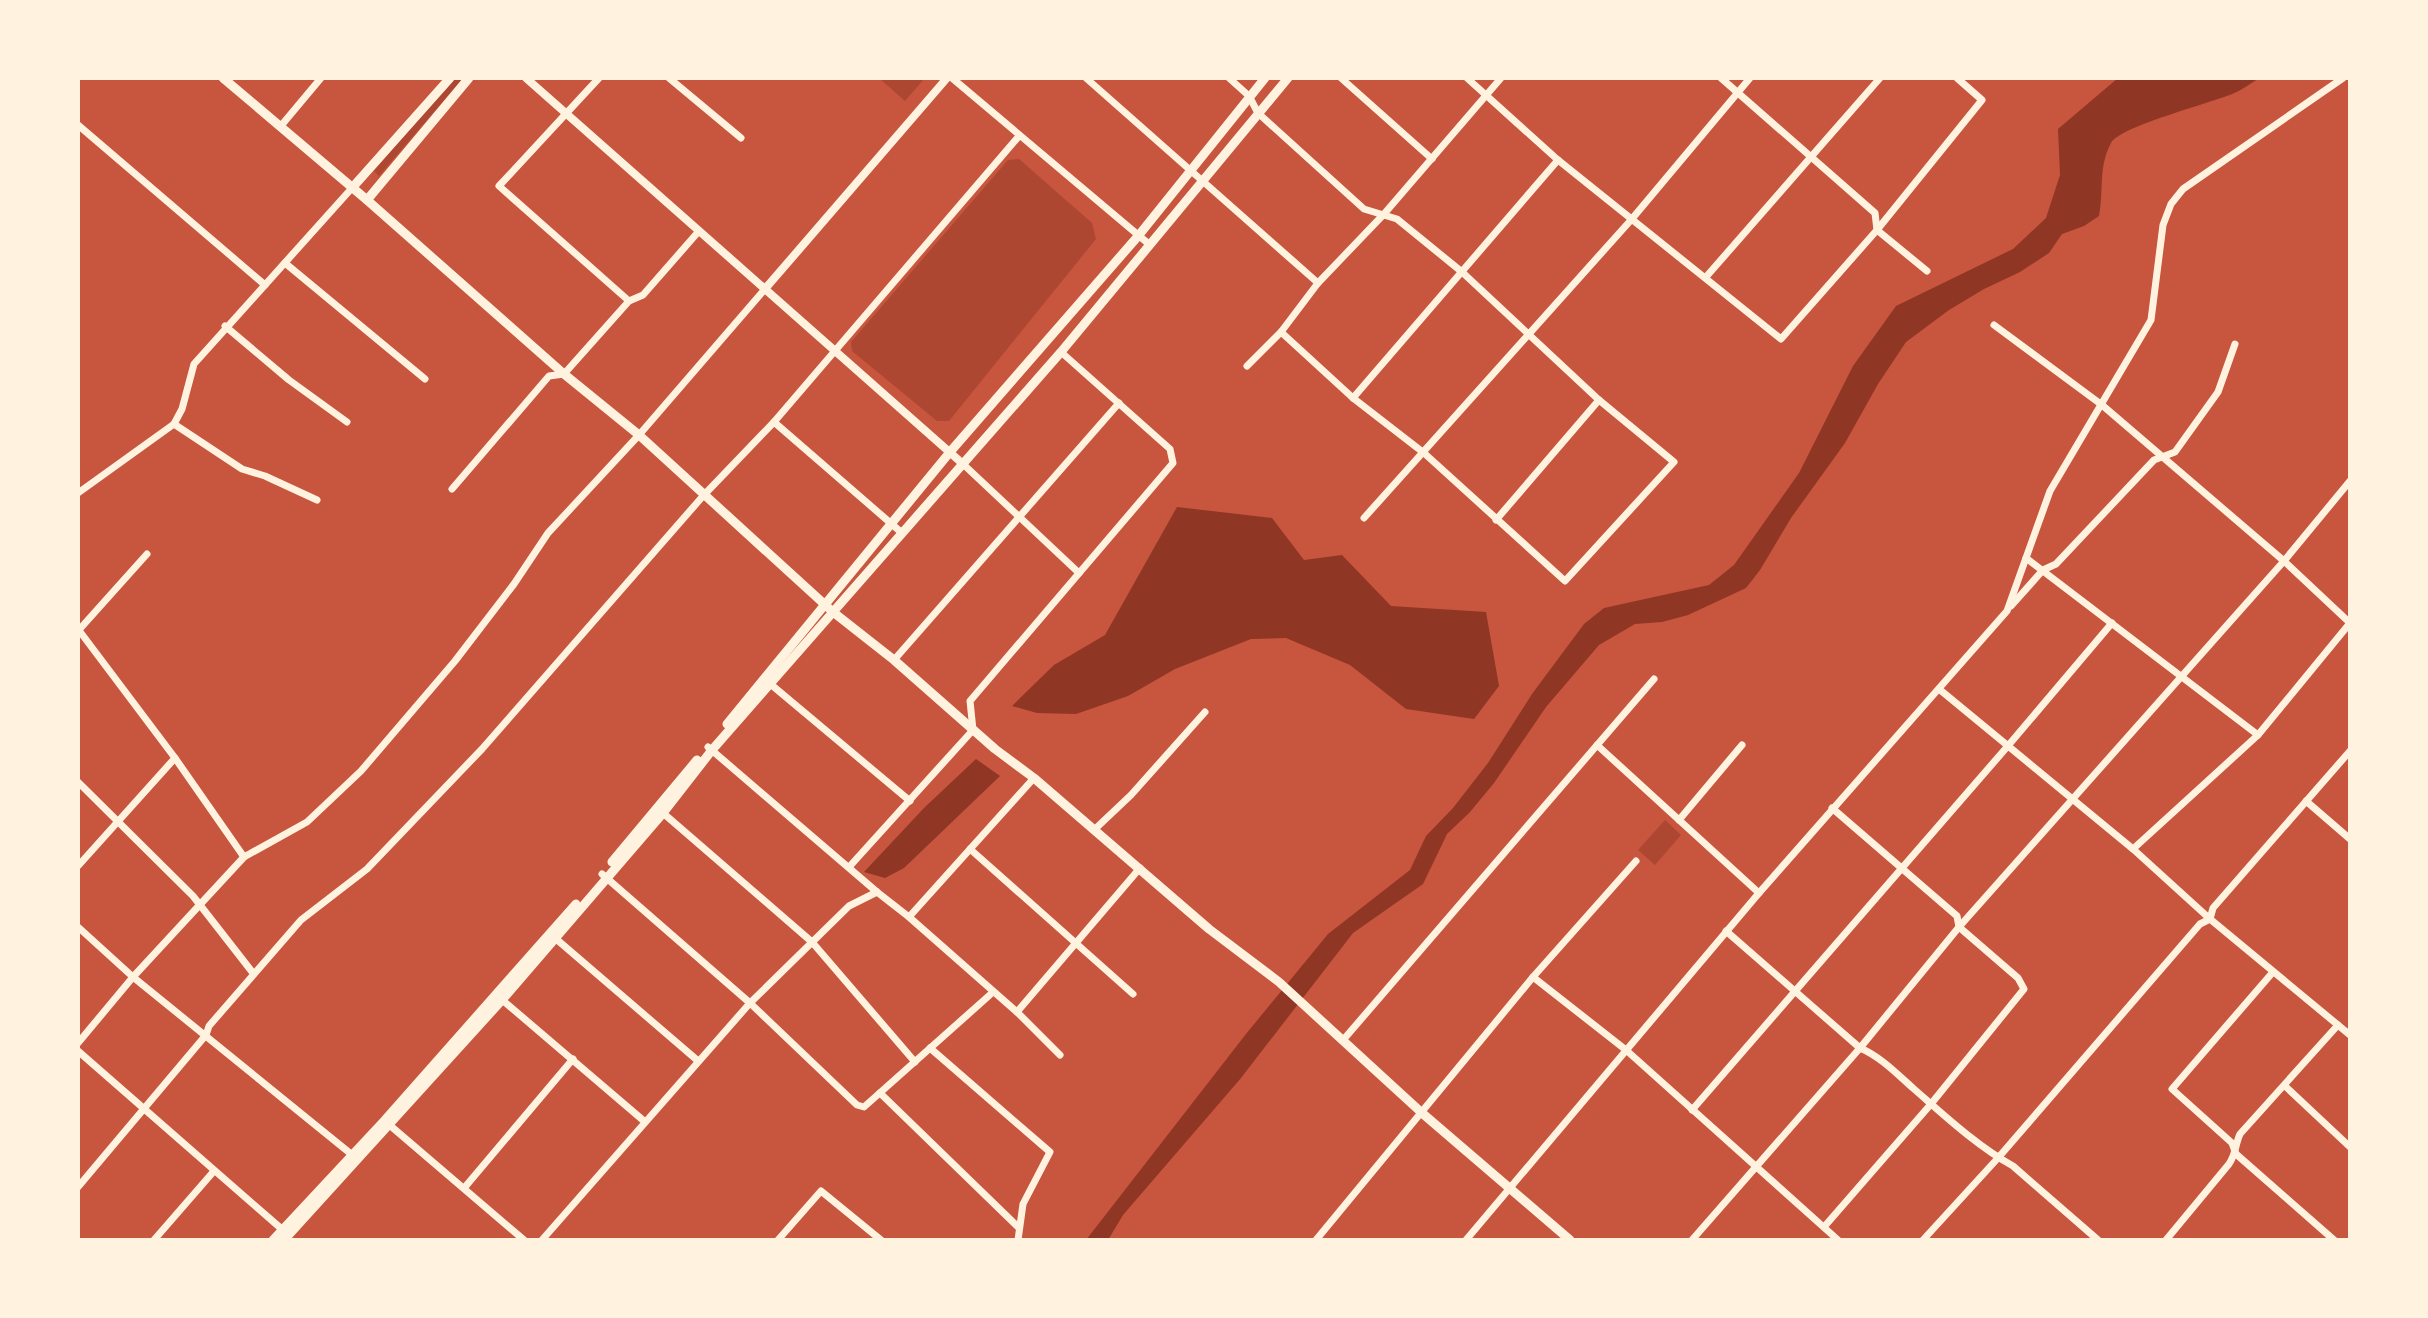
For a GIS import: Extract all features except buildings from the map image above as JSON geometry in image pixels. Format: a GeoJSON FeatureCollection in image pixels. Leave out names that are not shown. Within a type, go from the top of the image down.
{"type":"FeatureCollection","features":[{"type":"Feature","properties":{"kind":"main road"},"geometry":{"type":"LineString","coordinates":[[223,78],[564,374],[639,435],[829,608],[894,660],[995,749],[1034,778],[1209,929],[1306,1005],[1422,1113],[1570,1240]]}},
{"type":"Feature","properties":{"kind":"main road"},"geometry":{"type":"LineString","coordinates":[[352,188],[450,78]]}},
{"type":"Feature","properties":{"kind":"main road"},"geometry":{"type":"LineString","coordinates":[[367,200],[469,78]]}},
{"type":"Feature","properties":{"kind":"main road"},"geometry":{"type":"LineString","coordinates":[[499,998],[769,682],[829,608],[891,523],[1139,235],[1265,78]]}},
{"type":"Feature","properties":{"kind":"main road"},"geometry":{"type":"LineString","coordinates":[[829,608],[902,533],[1061,352],[1288,78]]}},
{"type":"Feature","properties":{"kind":"main road"},"geometry":{"type":"LineString","coordinates":[[273,1240],[285,1235],[555,938],[604,875],[663,813],[710,748]]}},
{"type":"Feature","properties":{"kind":"street"},"geometry":{"type":"LineString","coordinates":[[280,127],[321,78]]}},
{"type":"Feature","properties":{"kind":"street"},"geometry":{"type":"LineString","coordinates":[[526,78],[950,452],[1079,573]]}},
{"type":"Feature","properties":{"kind":"street"},"geometry":{"type":"LineString","coordinates":[[599,78],[499,186],[629,301]]}},
{"type":"Feature","properties":{"kind":"street"},"geometry":{"type":"LineString","coordinates":[[669,78],[741,138]]}},
{"type":"Feature","properties":{"kind":"street"},"geometry":{"type":"LineString","coordinates":[[78,1043],[133,977],[244,857],[307,822],[361,771],[455,661],[514,584],[548,533],[639,435],[949,78],[1150,245]]}},
{"type":"Feature","properties":{"kind":"street"},"geometry":{"type":"LineString","coordinates":[[1086,78],[1318,283]]}},
{"type":"Feature","properties":{"kind":"street"},"geometry":{"type":"LineString","coordinates":[[1229,78],[1249,96],[1258,113],[1364,209],[1397,219],[1462,272],[1599,400],[1674,462],[1565,581],[1424,453],[1353,398],[1281,332]]}},
{"type":"Feature","properties":{"kind":"street"},"geometry":{"type":"LineString","coordinates":[[1341,78],[1432,159]]}},
{"type":"Feature","properties":{"kind":"street"},"geometry":{"type":"LineString","coordinates":[[1467,78],[1558,160],[1781,339],[1877,230],[1982,100],[1957,78]]}},
{"type":"Feature","properties":{"kind":"street"},"geometry":{"type":"LineString","coordinates":[[1247,366],[1281,332],[1318,283],[1384,214],[1501,78]]}},
{"type":"Feature","properties":{"kind":"street"},"geometry":{"type":"LineString","coordinates":[[1721,78],[1875,213],[1877,230],[1927,271]]}},
{"type":"Feature","properties":{"kind":"street"},"geometry":{"type":"LineString","coordinates":[[1364,518],[1631,220],[1750,78]]}},
{"type":"Feature","properties":{"kind":"street"},"geometry":{"type":"LineString","coordinates":[[1706,277],[1880,78]]}},
{"type":"Feature","properties":{"kind":"street"},"geometry":{"type":"LineString","coordinates":[[2007,611],[2050,491],[2151,320],[2163,225],[2171,204],[2183,189],[2343,78]]}},
{"type":"Feature","properties":{"kind":"street"},"geometry":{"type":"LineString","coordinates":[[78,125],[265,285]]}},
{"type":"Feature","properties":{"kind":"street"},"geometry":{"type":"LineString","coordinates":[[78,1187],[206,1035],[209,1026],[253,973],[301,920],[367,869],[482,749],[703,496],[774,422],[1019,136]]}},
{"type":"Feature","properties":{"kind":"street"},"geometry":{"type":"LineString","coordinates":[[1353,398],[1558,160]]}},
{"type":"Feature","properties":{"kind":"street"},"geometry":{"type":"LineString","coordinates":[[78,493],[174,424],[182,409],[194,364],[352,188]]}},
{"type":"Feature","properties":{"kind":"street"},"geometry":{"type":"LineString","coordinates":[[452,489],[549,376],[564,374],[629,301],[643,295],[699,231]]}},
{"type":"Feature","properties":{"kind":"street"},"geometry":{"type":"LineString","coordinates":[[285,263],[425,379]]}},
{"type":"Feature","properties":{"kind":"street"},"geometry":{"type":"LineString","coordinates":[[1994,325],[2102,405],[2284,561],[2350,623],[2258,735],[2133,849]]}},
{"type":"Feature","properties":{"kind":"street"},"geometry":{"type":"LineString","coordinates":[[225,326],[289,380],[347,422]]}},
{"type":"Feature","properties":{"kind":"street"},"geometry":{"type":"LineString","coordinates":[[1466,1240],[1726,931],[2043,570],[2056,564],[2154,460],[2175,452],[2218,392],[2235,344]]}},
{"type":"Feature","properties":{"kind":"street"},"geometry":{"type":"LineString","coordinates":[[850,866],[973,730],[970,701],[1173,463],[1170,449],[1061,352]]}},
{"type":"Feature","properties":{"kind":"street"},"geometry":{"type":"LineString","coordinates":[[1496,520],[1599,400]]}},
{"type":"Feature","properties":{"kind":"street"},"geometry":{"type":"LineString","coordinates":[[894,660],[1119,403]]}},
{"type":"Feature","properties":{"kind":"street"},"geometry":{"type":"LineString","coordinates":[[774,422],[902,533]]}},
{"type":"Feature","properties":{"kind":"street"},"geometry":{"type":"LineString","coordinates":[[174,424],[242,469],[317,500]]}},
{"type":"Feature","properties":{"kind":"street"},"geometry":{"type":"LineString","coordinates":[[1692,1240],[1860,1048],[1959,927],[2284,561],[2350,481]]}},
{"type":"Feature","properties":{"kind":"street"},"geometry":{"type":"LineString","coordinates":[[147,554],[78,630],[175,758],[244,857]]}},
{"type":"Feature","properties":{"kind":"street"},"geometry":{"type":"LineString","coordinates":[[2026,558],[2258,735]]}},
{"type":"Feature","properties":{"kind":"street"},"geometry":{"type":"LineString","coordinates":[[1692,1110],[2112,623]]}},
{"type":"Feature","properties":{"kind":"street"},"geometry":{"type":"LineString","coordinates":[[1344,1039],[1654,679]]}},
{"type":"Feature","properties":{"kind":"street"},"geometry":{"type":"LineString","coordinates":[[769,682],[910,801]]}},
{"type":"Feature","properties":{"kind":"street"},"geometry":{"type":"LineString","coordinates":[[1939,689],[2133,849],[2273,972],[2349,1031]]}},
{"type":"Feature","properties":{"kind":"street"},"geometry":{"type":"LineString","coordinates":[[1094,830],[1131,795],[1205,712]]}},
{"type":"Feature","properties":{"kind":"street"},"geometry":{"type":"LineString","coordinates":[[1597,745],[1759,893]]}},
{"type":"Feature","properties":{"kind":"street"},"geometry":{"type":"LineString","coordinates":[[1679,820],[1742,745]]}},
{"type":"Feature","properties":{"kind":"street"},"geometry":{"type":"LineString","coordinates":[[710,748],[909,917],[1017,1012],[1060,1055]]}},
{"type":"Feature","properties":{"kind":"street"},"geometry":{"type":"LineString","coordinates":[[1923,1240],[2200,924],[2210,919],[2213,908],[2350,751]]}},
{"type":"Feature","properties":{"kind":"street"},"geometry":{"type":"LineString","coordinates":[[78,866],[175,758]]}},
{"type":"Feature","properties":{"kind":"street"},"geometry":{"type":"LineString","coordinates":[[909,917],[1034,778]]}},
{"type":"Feature","properties":{"kind":"street"},"geometry":{"type":"LineString","coordinates":[[78,782],[200,904],[253,973]]}},
{"type":"Feature","properties":{"kind":"street"},"geometry":{"type":"LineString","coordinates":[[2306,801],[2350,839]]}},
{"type":"Feature","properties":{"kind":"street"},"geometry":{"type":"LineString","coordinates":[[1824,1227],[1931,1104],[2024,989],[2018,978],[1959,927],[1957,916],[1832,808]]}},
{"type":"Feature","properties":{"kind":"street"},"geometry":{"type":"LineString","coordinates":[[663,813],[812,942],[915,1062]]}},
{"type":"Feature","properties":{"kind":"street"},"geometry":{"type":"LineString","coordinates":[[970,849],[1133,994]]}},
{"type":"Feature","properties":{"kind":"street"},"geometry":{"type":"LineString","coordinates":[[1316,1240],[1533,977],[1636,861]]}},
{"type":"Feature","properties":{"kind":"street"},"geometry":{"type":"LineString","coordinates":[[1017,1012],[1140,868]]}},
{"type":"Feature","properties":{"kind":"street"},"geometry":{"type":"LineString","coordinates":[[604,875],[750,1003],[857,1105],[864,1107],[992,993]]}},
{"type":"Feature","properties":{"kind":"street"},"geometry":{"type":"LineString","coordinates":[[542,1240],[750,1003],[849,906],[877,892]]}},
{"type":"Feature","properties":{"kind":"street"},"geometry":{"type":"LineString","coordinates":[[78,927],[133,977],[354,1157]]}},
{"type":"Feature","properties":{"kind":"street"},"geometry":{"type":"LineString","coordinates":[[1726,931],[1860,1048],[1873,1053],[1931,1104],[1998,1158],[2013,1166],[2098,1240]]}},
{"type":"Feature","properties":{"kind":"street"},"geometry":{"type":"LineString","coordinates":[[555,938],[697,1060]]}},
{"type":"Feature","properties":{"kind":"street"},"geometry":{"type":"LineString","coordinates":[[2273,972],[2172,1089],[2232,1143],[2236,1154],[2334,1240]]}},
{"type":"Feature","properties":{"kind":"street"},"geometry":{"type":"LineString","coordinates":[[1533,977],[1626,1050],[1838,1240]]}},
{"type":"Feature","properties":{"kind":"street"},"geometry":{"type":"LineString","coordinates":[[499,998],[644,1121]]}},
{"type":"Feature","properties":{"kind":"street"},"geometry":{"type":"LineString","coordinates":[[2166,1240],[2236,1154],[2240,1134],[2338,1025]]}},
{"type":"Feature","properties":{"kind":"street"},"geometry":{"type":"LineString","coordinates":[[930,1048],[1050,1152],[1023,1204],[1018,1240]]}},
{"type":"Feature","properties":{"kind":"street"},"geometry":{"type":"LineString","coordinates":[[78,1051],[285,1235]]}},
{"type":"Feature","properties":{"kind":"street"},"geometry":{"type":"LineString","coordinates":[[465,1187],[573,1059]]}},
{"type":"Feature","properties":{"kind":"street"},"geometry":{"type":"LineString","coordinates":[[2285,1086],[2350,1147]]}},
{"type":"Feature","properties":{"kind":"street"},"geometry":{"type":"LineString","coordinates":[[880,1093],[1018,1227]]}},
{"type":"Feature","properties":{"kind":"street"},"geometry":{"type":"LineString","coordinates":[[387,1123],[524,1240]]}},
{"type":"Feature","properties":{"kind":"street"},"geometry":{"type":"LineString","coordinates":[[154,1240],[214,1171]]}},
{"type":"Feature","properties":{"kind":"street"},"geometry":{"type":"LineString","coordinates":[[778,1240],[821,1191],[881,1240]]}},
{"type":"Feature","properties":{"kind":"shaded area"},"geometry":{"type":"Polygon","coordinates":[[[454,78],[463,78],[379,176],[374,171],[454,78]]]}},
{"type":"Feature","properties":{"kind":"shaded area"},"geometry":{"type":"Polygon","coordinates":[[[879,78],[925,78],[905,101],[879,78]]]}},
{"type":"Feature","properties":{"kind":"shaded area"},"geometry":{"type":"Polygon","coordinates":[[[2118,78],[2259,78],[2232,94],[2147,123],[2118,137],[2111,143],[2104,161],[2099,216],[2084,226],[2062,234],[2049,253],[1949,310],[1906,342],[1845,443],[1746,588],[1688,615],[1662,622],[1635,624],[1599,645],[1546,707],[1494,783],[1447,834],[1423,884],[1353,933],[1241,1078],[1123,1215],[1108,1240],[1086,1240],[1328,934],[1410,870],[1426,836],[1453,808],[1488,763],[1532,694],[1584,624],[1604,608],[1709,585],[1734,565],[1799,473],[1853,366],[1896,306],[2013,249],[2046,218],[2060,175],[2058,129],[2118,78]]]}},
{"type":"Feature","properties":{"kind":"shaded area"},"geometry":{"type":"Polygon","coordinates":[[[1019,159],[1092,223],[1096,239],[949,421],[937,421],[852,351],[851,342],[1008,160],[1019,159]]]}},
{"type":"Feature","properties":{"kind":"shaded area"},"geometry":{"type":"Polygon","coordinates":[[[1177,507],[1272,518],[1304,560],[1342,555],[1391,606],[1486,612],[1499,686],[1474,719],[1406,709],[1350,665],[1286,638],[1251,639],[1175,669],[1128,696],[1076,714],[1037,713],[1012,706],[1054,665],[1105,635],[1177,507]]]}},
{"type":"Feature","properties":{"kind":"shaded area"},"geometry":{"type":"Polygon","coordinates":[[[976,759],[1000,776],[904,868],[885,878],[864,872],[924,808],[976,759]]]}},
{"type":"Feature","properties":{"kind":"shaded area"},"geometry":{"type":"Polygon","coordinates":[[[1665,820],[1681,835],[1655,865],[1638,850],[1665,820]]]}}]}
